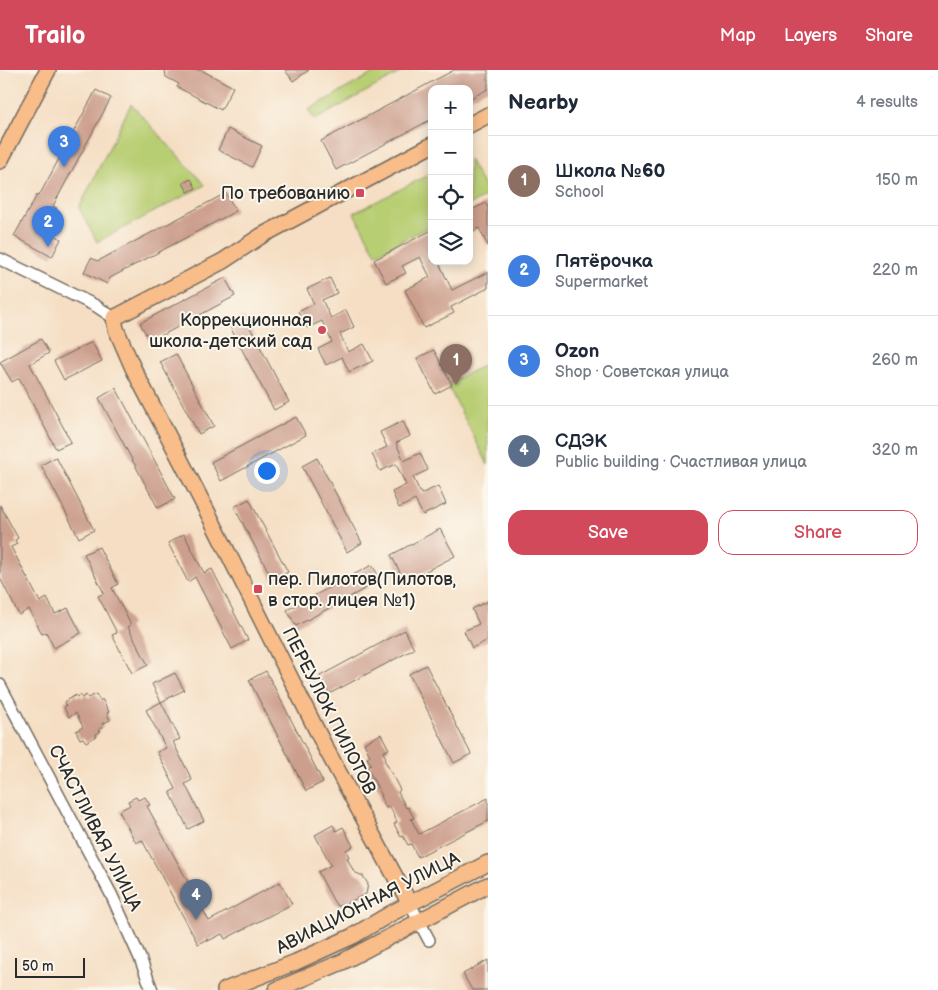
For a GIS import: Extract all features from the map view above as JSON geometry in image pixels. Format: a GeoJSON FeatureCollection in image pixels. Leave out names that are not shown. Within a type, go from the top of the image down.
{"type":"FeatureCollection","features":[{"type":"Feature","properties":{"kind":"main road"},"geometry":{"type":"LineString","coordinates":[[0,139],[36,70]]}},
{"type":"Feature","properties":{"kind":"main road"},"geometry":{"type":"LineString","coordinates":[[0,161],[48,70]]}},
{"type":"Feature","properties":{"kind":"main road"},"geometry":{"type":"LineString","coordinates":[[473,123],[488,115]]}},
{"type":"Feature","properties":{"kind":"main road"},"geometry":{"type":"LineString","coordinates":[[114,318],[223,261],[261,236],[428,147]]}},
{"type":"Feature","properties":{"kind":"main road","name":"ПЕРЕУЛОК ПИЛОТОВ"},"geometry":{"type":"LineString","coordinates":[[114,318],[116,329],[133,368],[325,747],[410,904]]}},
{"type":"Feature","properties":{"kind":"main road","name":"АВИАЦИОННАЯ УЛИЦА"},"geometry":{"type":"LineString","coordinates":[[225,990],[296,962],[353,936],[390,914],[488,864]]}},
{"type":"Feature","properties":{"kind":"main road"},"geometry":{"type":"LineString","coordinates":[[276,990],[342,962],[488,885]]}},
{"type":"Feature","properties":{"kind":"street"},"geometry":{"type":"LineString","coordinates":[[0,259],[96,306],[114,318]]}},
{"type":"Feature","properties":{"kind":"street","name":"СЧАСТЛИВАЯ УЛИЦА"},"geometry":{"type":"LineString","coordinates":[[0,685],[111,894],[140,958],[152,990]]}},
{"type":"Feature","properties":{"kind":"street"},"geometry":{"type":"LineString","coordinates":[[410,904],[429,940]]}},
{"type":"Feature","properties":{"kind":"green space"},"geometry":{"type":"Polygon","coordinates":[[[379,70],[405,70],[315,120],[308,110],[379,70]]]}},
{"type":"Feature","properties":{"kind":"green space"},"geometry":{"type":"Polygon","coordinates":[[[131,104],[205,185],[97,242],[79,208],[131,104]]]}},
{"type":"Feature","properties":{"kind":"green space"},"geometry":{"type":"Polygon","coordinates":[[[473,166],[488,194],[473,203],[473,166]]]}},
{"type":"Feature","properties":{"kind":"green space"},"geometry":{"type":"Polygon","coordinates":[[[428,175],[428,227],[376,254],[354,213],[428,175]]]}},
{"type":"Feature","properties":{"kind":"green space"},"geometry":{"type":"Polygon","coordinates":[[[488,363],[488,465],[447,384],[488,363]]]}},
{"type":"Feature","properties":{"kind":"building"},"geometry":{"type":"Polygon","coordinates":[[[165,70],[201,70],[233,87],[221,110],[177,87],[179,84],[166,77],[165,70]]]}},
{"type":"Feature","properties":{"kind":"building"},"geometry":{"type":"Polygon","coordinates":[[[285,70],[309,70],[293,81],[285,70]]]}},
{"type":"Feature","properties":{"kind":"building"},"geometry":{"type":"Polygon","coordinates":[[[454,70],[488,70],[488,89],[473,97],[473,85],[428,85],[428,121],[336,170],[321,141],[454,70]]]}},
{"type":"Feature","properties":{"kind":"building"},"geometry":{"type":"Polygon","coordinates":[[[96,90],[111,98],[53,206],[57,208],[45,230],[61,239],[52,257],[14,236],[37,195],[39,196],[96,90]]]}},
{"type":"Feature","properties":{"kind":"building"},"geometry":{"type":"Polygon","coordinates":[[[228,129],[262,146],[252,167],[218,150],[228,129]]]}},
{"type":"Feature","properties":{"kind":"building"},"geometry":{"type":"Polygon","coordinates":[[[191,179],[196,188],[188,192],[183,183],[191,179]]]}},
{"type":"Feature","properties":{"kind":"building"},"geometry":{"type":"Polygon","coordinates":[[[226,193],[236,211],[110,278],[107,284],[84,272],[91,258],[98,261],[226,193]]]}},
{"type":"Feature","properties":{"kind":"building"},"geometry":{"type":"Polygon","coordinates":[[[486,203],[488,208],[488,246],[479,228],[473,231],[473,209],[486,203]]]}},
{"type":"Feature","properties":{"kind":"building"},"geometry":{"type":"Polygon","coordinates":[[[428,232],[428,265],[440,265],[452,290],[488,272],[488,288],[451,307],[454,313],[424,328],[405,290],[430,277],[420,257],[402,266],[406,273],[386,283],[374,260],[428,232]]]}},
{"type":"Feature","properties":{"kind":"building"},"geometry":{"type":"Polygon","coordinates":[[[225,278],[235,296],[150,342],[140,323],[225,278]]]}},
{"type":"Feature","properties":{"kind":"building"},"geometry":{"type":"Polygon","coordinates":[[[330,278],[337,293],[322,300],[331,318],[346,310],[354,327],[340,334],[348,352],[364,344],[373,361],[349,372],[342,357],[326,365],[318,349],[332,342],[322,321],[307,328],[298,312],[314,304],[307,289],[330,278]]]}},
{"type":"Feature","properties":{"kind":"building"},"geometry":{"type":"Polygon","coordinates":[[[244,316],[289,402],[274,410],[229,325],[244,316]]]}},
{"type":"Feature","properties":{"kind":"building"},"geometry":{"type":"Polygon","coordinates":[[[41,339],[49,353],[30,364],[71,442],[56,449],[19,378],[12,382],[0,362],[41,339]]]}},
{"type":"Feature","properties":{"kind":"building"},"geometry":{"type":"Polygon","coordinates":[[[92,342],[102,361],[64,380],[54,361],[92,342]]]}},
{"type":"Feature","properties":{"kind":"building"},"geometry":{"type":"Polygon","coordinates":[[[434,350],[452,385],[435,394],[417,358],[434,350]]]}},
{"type":"Feature","properties":{"kind":"building"},"geometry":{"type":"Polygon","coordinates":[[[176,354],[214,426],[199,434],[160,362],[176,354]]]}},
{"type":"Feature","properties":{"kind":"building"},"geometry":{"type":"Polygon","coordinates":[[[116,388],[175,499],[158,508],[99,398],[116,388]]]}},
{"type":"Feature","properties":{"kind":"building"},"geometry":{"type":"Polygon","coordinates":[[[296,417],[306,435],[221,481],[211,462],[296,417]]]}},
{"type":"Feature","properties":{"kind":"building"},"geometry":{"type":"Polygon","coordinates":[[[403,421],[410,436],[396,443],[404,461],[420,453],[428,470],[413,477],[421,494],[438,486],[446,504],[423,515],[415,500],[399,508],[392,492],[406,485],[396,464],[380,471],[372,454],[387,447],[380,432],[403,421]]]}},
{"type":"Feature","properties":{"kind":"building"},"geometry":{"type":"Polygon","coordinates":[[[56,457],[94,530],[79,538],[41,465],[56,457]]]}},
{"type":"Feature","properties":{"kind":"building"},"geometry":{"type":"Polygon","coordinates":[[[317,458],[362,543],[347,552],[302,466],[317,458]]]}},
{"type":"Feature","properties":{"kind":"building"},"geometry":{"type":"Polygon","coordinates":[[[249,499],[288,572],[273,580],[234,507],[249,499]]]}},
{"type":"Feature","properties":{"kind":"building"},"geometry":{"type":"Polygon","coordinates":[[[0,505],[18,538],[15,540],[17,544],[11,547],[40,602],[47,598],[55,614],[68,608],[81,633],[54,648],[46,632],[42,634],[29,609],[19,615],[0,578],[0,505]]]}},
{"type":"Feature","properties":{"kind":"building"},"geometry":{"type":"Polygon","coordinates":[[[440,529],[455,556],[405,582],[391,555],[440,529]]]}},
{"type":"Feature","properties":{"kind":"building"},"geometry":{"type":"Polygon","coordinates":[[[184,534],[204,573],[212,569],[248,640],[232,649],[195,577],[188,582],[168,543],[184,534]]]}},
{"type":"Feature","properties":{"kind":"building"},"geometry":{"type":"Polygon","coordinates":[[[99,547],[118,584],[112,588],[131,625],[128,627],[148,665],[132,673],[112,635],[117,633],[98,596],[104,593],[84,554],[99,547]]]}},
{"type":"Feature","properties":{"kind":"building"},"geometry":{"type":"Polygon","coordinates":[[[372,565],[381,580],[296,626],[287,610],[372,565]]]}},
{"type":"Feature","properties":{"kind":"building"},"geometry":{"type":"Polygon","coordinates":[[[488,601],[488,640],[472,648],[464,631],[479,624],[472,609],[488,601]]]}},
{"type":"Feature","properties":{"kind":"building"},"geometry":{"type":"Polygon","coordinates":[[[405,630],[414,649],[329,694],[320,676],[405,630]]]}},
{"type":"Feature","properties":{"kind":"building"},"geometry":{"type":"Polygon","coordinates":[[[426,665],[471,754],[454,763],[409,674],[426,665]]]}},
{"type":"Feature","properties":{"kind":"building"},"geometry":{"type":"Polygon","coordinates":[[[266,671],[323,782],[306,791],[249,680],[266,671]]]}},
{"type":"Feature","properties":{"kind":"building"},"geometry":{"type":"Polygon","coordinates":[[[175,673],[184,690],[161,702],[152,684],[175,673]]]}},
{"type":"Feature","properties":{"kind":"building"},"geometry":{"type":"Polygon","coordinates":[[[96,694],[100,701],[102,699],[109,712],[107,713],[110,720],[102,724],[103,727],[99,729],[100,732],[96,734],[97,736],[86,742],[83,738],[80,739],[76,731],[83,727],[76,713],[69,717],[64,708],[66,706],[64,702],[76,695],[77,697],[80,695],[82,698],[86,695],[88,698],[96,694]]]}},
{"type":"Feature","properties":{"kind":"building"},"geometry":{"type":"Polygon","coordinates":[[[161,702],[180,739],[173,742],[192,780],[185,784],[204,821],[188,829],[170,792],[176,789],[157,752],[166,748],[146,710],[161,702]]]}},
{"type":"Feature","properties":{"kind":"building"},"geometry":{"type":"Polygon","coordinates":[[[381,734],[389,749],[383,752],[386,758],[384,759],[400,790],[398,792],[406,808],[408,807],[414,818],[411,819],[419,834],[488,798],[488,821],[418,857],[411,844],[408,845],[403,836],[401,837],[394,824],[397,822],[390,807],[386,808],[367,767],[371,765],[367,758],[370,756],[364,743],[381,734]]]}},
{"type":"Feature","properties":{"kind":"building"},"geometry":{"type":"Polygon","coordinates":[[[136,797],[138,800],[145,797],[150,805],[147,806],[209,921],[280,882],[292,904],[225,939],[222,934],[198,944],[142,840],[136,843],[119,811],[130,805],[128,801],[136,797]]]}},
{"type":"Feature","properties":{"kind":"building"},"geometry":{"type":"Polygon","coordinates":[[[333,825],[336,831],[343,827],[353,846],[346,850],[349,857],[347,858],[354,872],[363,876],[368,884],[366,894],[338,906],[318,872],[331,865],[315,835],[333,825]]]}},
{"type":"Feature","properties":{"kind":"building"},"geometry":{"type":"Polygon","coordinates":[[[488,960],[488,990],[472,990],[463,974],[488,960]]]}},
{"type":"Feature","properties":{"kind":"place","name":"Ozon"},"geometry":{"type":"Point","coordinates":[64,167]}},
{"type":"Feature","properties":{"kind":"place","name":"По требованию"},"geometry":{"type":"Point","coordinates":[360,193]}},
{"type":"Feature","properties":{"kind":"place","name":"Пятёрочка"},"geometry":{"type":"Point","coordinates":[48,247]}},
{"type":"Feature","properties":{"kind":"place","name":"Коррекционная школа-детский сад"},"geometry":{"type":"Point","coordinates":[322,330]}},
{"type":"Feature","properties":{"kind":"place","name":"Школа №60"},"geometry":{"type":"Point","coordinates":[456,385]}},
{"type":"Feature","properties":{"kind":"place","name":"пер. Пилотов(Пилотов, в стор. лицея №1)"},"geometry":{"type":"Point","coordinates":[258,589]}},
{"type":"Feature","properties":{"kind":"place","name":"СДЭК"},"geometry":{"type":"Point","coordinates":[196,920]}}]}
